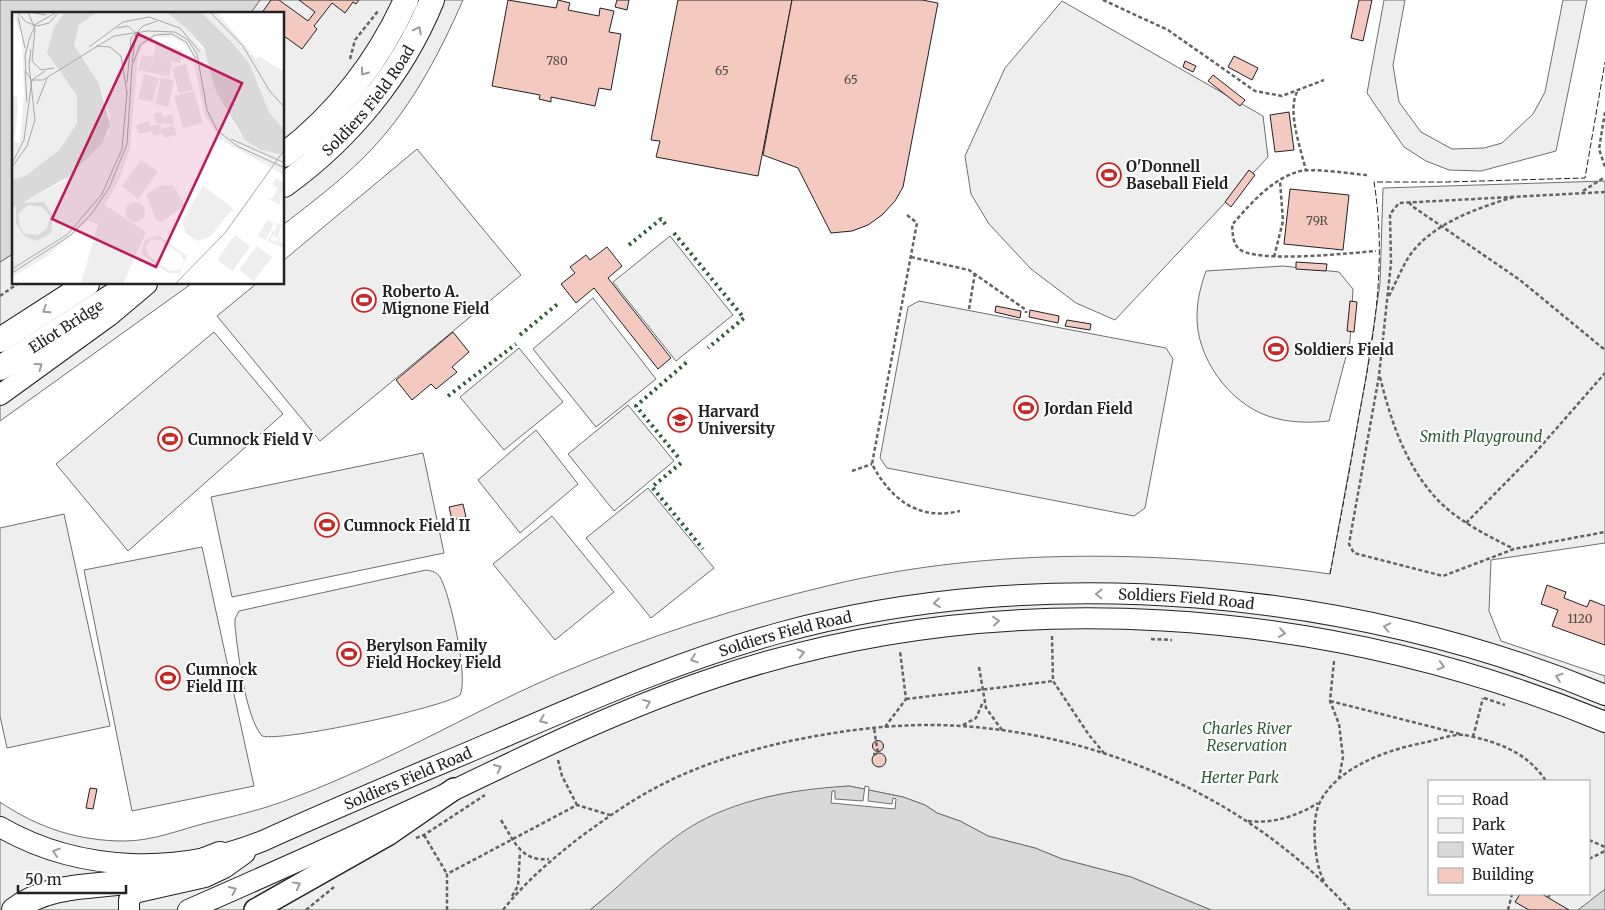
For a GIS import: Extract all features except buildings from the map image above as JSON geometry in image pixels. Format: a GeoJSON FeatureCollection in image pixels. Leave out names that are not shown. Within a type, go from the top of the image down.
{"type":"FeatureCollection","features":[{"type":"Feature","properties":{"kind":"highway","name":"Soldiers Field Road"},"geometry":{"type":"LineString","coordinates":[[285,154],[318,126],[353,87],[386,38],[406,0]]}},
{"type":"Feature","properties":{"kind":"highway","name":"Soldiers Field Road"},"geometry":{"type":"LineString","coordinates":[[285,183],[324,152],[366,109],[407,51],[432,0]]}},
{"type":"Feature","properties":{"kind":"highway"},"geometry":{"type":"LineString","coordinates":[[0,340],[85,285]]}},
{"type":"Feature","properties":{"kind":"highway","name":"Eliot Bridge"},"geometry":{"type":"LineString","coordinates":[[0,368],[129,285]]}},
{"type":"Feature","properties":{"kind":"highway"},"geometry":{"type":"LineString","coordinates":[[255,910],[389,834],[454,789]]}},
{"type":"Feature","properties":{"kind":"highway"},"geometry":{"type":"LineString","coordinates":[[14,910],[33,899],[51,892],[151,878],[220,854]]}},
{"type":"Feature","properties":{"kind":"main road"},"geometry":{"type":"LineString","coordinates":[[0,395],[110,316],[146,285]]}},
{"type":"Feature","properties":{"kind":"main road","name":"Soldiers Field Road"},"geometry":{"type":"LineString","coordinates":[[0,826],[48,849],[101,863],[166,862],[220,854],[259,843],[635,680],[711,653],[821,623],[895,608],[960,600],[1046,594],[1123,594],[1197,598],[1275,607],[1353,620],[1428,637],[1522,664],[1605,695]]}},
{"type":"Feature","properties":{"kind":"main road","name":"Soldiers Field Road"},"geometry":{"type":"LineString","coordinates":[[188,910],[630,709],[744,668],[872,637],[1010,620],[1080,618],[1142,620],[1234,627],[1298,635],[1410,658],[1460,671],[1554,702],[1605,722]]}},
{"type":"Feature","properties":{"kind":"main road"},"geometry":{"type":"LineString","coordinates":[[130,910],[129,900],[134,894],[205,877],[224,868],[259,843]]}},
{"type":"Feature","properties":{"kind":"path"},"geometry":{"type":"LineString","coordinates":[[1103,0],[1168,30],[1255,91],[1282,96],[1297,92],[1324,80]]}},
{"type":"Feature","properties":{"kind":"path"},"geometry":{"type":"LineString","coordinates":[[348,66],[355,40],[380,8]]}},
{"type":"Feature","properties":{"kind":"path"},"geometry":{"type":"LineString","coordinates":[[1297,92],[1293,100],[1292,111],[1306,171]]}},
{"type":"Feature","properties":{"kind":"path"},"geometry":{"type":"LineString","coordinates":[[1605,112],[1599,149],[1605,166]]}},
{"type":"Feature","properties":{"kind":"path"},"geometry":{"type":"LineString","coordinates":[[1367,175],[1298,171],[1280,181],[1248,206],[1232,225],[1233,238],[1238,248],[1246,253],[1274,257],[1376,251]]}},
{"type":"Feature","properties":{"kind":"path"},"geometry":{"type":"LineString","coordinates":[[1582,192],[1605,177]]}},
{"type":"Feature","properties":{"kind":"path"},"geometry":{"type":"LineString","coordinates":[[1274,257],[1283,221],[1280,181]]}},
{"type":"Feature","properties":{"kind":"path"},"geometry":{"type":"LineString","coordinates":[[1605,192],[1520,195],[1399,203],[1390,214],[1391,263],[1379,376],[1349,544],[1350,550],[1354,553],[1443,576],[1514,549],[1605,532]]}},
{"type":"Feature","properties":{"kind":"path"},"geometry":{"type":"LineString","coordinates":[[1388,297],[1409,257],[1427,237],[1461,217],[1493,203],[1520,195]]}},
{"type":"Feature","properties":{"kind":"path"},"geometry":{"type":"LineString","coordinates":[[1410,202],[1412,206],[1520,280],[1605,350]]}},
{"type":"Feature","properties":{"kind":"path"},"geometry":{"type":"LineString","coordinates":[[907,215],[917,223],[872,464],[891,493],[904,503],[934,514],[960,511]]}},
{"type":"Feature","properties":{"kind":"path"},"geometry":{"type":"LineString","coordinates":[[911,257],[969,270],[1026,310],[1026,313]]}},
{"type":"Feature","properties":{"kind":"path"},"geometry":{"type":"LineString","coordinates":[[969,309],[975,274]]}},
{"type":"Feature","properties":{"kind":"path"},"geometry":{"type":"LineString","coordinates":[[0,296],[15,285]]}},
{"type":"Feature","properties":{"kind":"path"},"geometry":{"type":"LineString","coordinates":[[1466,522],[1535,453],[1605,373]]}},
{"type":"Feature","properties":{"kind":"path"},"geometry":{"type":"LineString","coordinates":[[1379,376],[1388,411],[1412,465],[1428,490],[1450,511],[1466,522],[1514,549]]}},
{"type":"Feature","properties":{"kind":"path"},"geometry":{"type":"LineString","coordinates":[[852,471],[872,464]]}},
{"type":"Feature","properties":{"kind":"path"},"geometry":{"type":"LineString","coordinates":[[1052,636],[1053,681],[1089,735],[1105,754]]}},
{"type":"Feature","properties":{"kind":"path"},"geometry":{"type":"LineString","coordinates":[[885,727],[906,699],[899,651]]}},
{"type":"Feature","properties":{"kind":"path"},"geometry":{"type":"LineString","coordinates":[[1334,661],[1330,701],[1337,716],[1343,744],[1343,763],[1338,780]]}},
{"type":"Feature","properties":{"kind":"path"},"geometry":{"type":"LineString","coordinates":[[979,667],[983,701],[991,716],[1003,731]]}},
{"type":"Feature","properties":{"kind":"path"},"geometry":{"type":"LineString","coordinates":[[906,699],[1053,681]]}},
{"type":"Feature","properties":{"kind":"path"},"geometry":{"type":"LineString","coordinates":[[1473,737],[1483,698]]}},
{"type":"Feature","properties":{"kind":"path"},"geometry":{"type":"LineString","coordinates":[[962,726],[976,718],[983,701]]}},
{"type":"Feature","properties":{"kind":"path"},"geometry":{"type":"LineString","coordinates":[[1330,701],[1473,737],[1518,752],[1534,765],[1545,780]]}},
{"type":"Feature","properties":{"kind":"path"},"geometry":{"type":"LineString","coordinates":[[503,910],[550,859],[610,815],[659,786],[716,762],[765,747],[820,734],[885,727],[962,726],[1046,738],[1105,754],[1182,785],[1246,821],[1296,858],[1350,910]]}},
{"type":"Feature","properties":{"kind":"path"},"geometry":{"type":"LineString","coordinates":[[873,754],[878,754],[874,728]]}},
{"type":"Feature","properties":{"kind":"path"},"geometry":{"type":"LineString","coordinates":[[1326,885],[1318,865],[1315,838],[1316,812],[1320,802],[1338,780],[1358,766],[1400,749],[1452,736],[1465,735]]}},
{"type":"Feature","properties":{"kind":"path"},"geometry":{"type":"LineString","coordinates":[[563,758],[558,760],[562,776],[577,805]]}},
{"type":"Feature","properties":{"kind":"path"},"geometry":{"type":"LineString","coordinates":[[447,910],[447,874],[424,835],[488,794]]}},
{"type":"Feature","properties":{"kind":"path"},"geometry":{"type":"LineString","coordinates":[[1246,821],[1258,822],[1280,819],[1320,802]]}},
{"type":"Feature","properties":{"kind":"path"},"geometry":{"type":"LineString","coordinates":[[447,874],[577,805],[610,815]]}},
{"type":"Feature","properties":{"kind":"path"},"geometry":{"type":"LineString","coordinates":[[501,820],[520,852],[531,859],[550,859]]}},
{"type":"Feature","properties":{"kind":"path"},"geometry":{"type":"LineString","coordinates":[[1590,841],[1605,849],[1590,858]]}},
{"type":"Feature","properties":{"kind":"path"},"geometry":{"type":"LineString","coordinates":[[510,901],[518,886],[520,852]]}},
{"type":"Feature","properties":{"kind":"path"},"geometry":{"type":"LineString","coordinates":[[1508,910],[1512,895]]}},
{"type":"Feature","properties":{"kind":"green space"},"geometry":{"type":"Polygon","coordinates":[[[260,0],[463,0],[432,63],[408,104],[394,123],[354,167],[285,223],[285,12],[251,12],[260,0]]]}},
{"type":"Feature","properties":{"kind":"green space"},"geometry":{"type":"Polygon","coordinates":[[[1384,0],[1405,0],[1393,65],[1399,102],[1421,132],[1452,149],[1484,148],[1502,143],[1533,114],[1545,92],[1563,0],[1587,0],[1556,151],[1481,171],[1449,170],[1426,161],[1404,147],[1367,93],[1384,0]]]}},
{"type":"Feature","properties":{"kind":"green space","name":"O'Donnell Baseball Field"},"geometry":{"type":"Polygon","coordinates":[[[1062,1],[1263,116],[1268,157],[1115,320],[1076,303],[1031,269],[989,224],[971,194],[965,156],[1005,68],[1062,1]]]}},
{"type":"Feature","properties":{"kind":"green space","name":"Roberto A. Mignone Field"},"geometry":{"type":"Polygon","coordinates":[[[417,149],[521,275],[320,441],[217,316],[255,285],[285,285],[285,259],[417,149]]]}},
{"type":"Feature","properties":{"kind":"green space","name":"Charles River Reservation"},"geometry":{"type":"Polygon","coordinates":[[[1605,181],[1605,543],[1491,560],[1489,611],[1501,641],[1605,676],[1605,910],[1211,910],[1131,877],[1062,859],[1035,848],[988,836],[960,821],[937,813],[925,805],[903,797],[849,786],[767,797],[713,816],[690,828],[590,910],[0,910],[0,802],[44,826],[75,836],[91,839],[135,841],[166,835],[267,807],[332,782],[518,693],[592,660],[659,635],[727,613],[831,585],[892,572],[954,564],[1017,558],[1080,556],[1206,561],[1330,574],[1366,377],[1380,284],[1383,188],[1605,181]]]}},
{"type":"Feature","properties":{"kind":"green space"},"geometry":{"type":"Polygon","coordinates":[[[670,236],[733,315],[676,361],[613,282],[670,236]]]}},
{"type":"Feature","properties":{"kind":"green space"},"geometry":{"type":"Polygon","coordinates":[[[12,254],[12,285],[190,285],[0,421],[0,262],[12,254]]]}},
{"type":"Feature","properties":{"kind":"green space","name":"Soldiers Field"},"geometry":{"type":"Polygon","coordinates":[[[1283,266],[1339,272],[1353,289],[1350,341],[1329,421],[1291,421],[1268,416],[1254,410],[1240,401],[1218,377],[1202,347],[1198,332],[1197,310],[1206,271],[1283,266]]]}},
{"type":"Feature","properties":{"kind":"green space"},"geometry":{"type":"Polygon","coordinates":[[[593,298],[656,379],[596,427],[533,349],[593,298]]]}},
{"type":"Feature","properties":{"kind":"green space","name":"Jordan Field"},"geometry":{"type":"Polygon","coordinates":[[[919,301],[1166,348],[1173,359],[1145,508],[1134,516],[887,468],[880,458],[908,307],[919,301]]]}},
{"type":"Feature","properties":{"kind":"green space","name":"Cumnock Field V"},"geometry":{"type":"Polygon","coordinates":[[[214,332],[283,414],[128,551],[56,464],[214,332]]]}},
{"type":"Feature","properties":{"kind":"green space"},"geometry":{"type":"Polygon","coordinates":[[[519,348],[563,402],[504,450],[460,397],[519,348]]]}},
{"type":"Feature","properties":{"kind":"green space"},"geometry":{"type":"Polygon","coordinates":[[[628,405],[674,461],[614,511],[568,454],[628,405]]]}},
{"type":"Feature","properties":{"kind":"green space"},"geometry":{"type":"Polygon","coordinates":[[[536,430],[578,484],[520,533],[478,480],[536,430]]]}},
{"type":"Feature","properties":{"kind":"green space","name":"Cumnock Field II"},"geometry":{"type":"Polygon","coordinates":[[[423,453],[444,553],[232,597],[211,497],[423,453]]]}},
{"type":"Feature","properties":{"kind":"green space"},"geometry":{"type":"Polygon","coordinates":[[[648,488],[714,568],[651,618],[586,538],[648,488]]]}},
{"type":"Feature","properties":{"kind":"green space"},"geometry":{"type":"Polygon","coordinates":[[[64,514],[110,726],[7,748],[0,716],[0,528],[64,514]]]}},
{"type":"Feature","properties":{"kind":"green space"},"geometry":{"type":"Polygon","coordinates":[[[552,516],[614,592],[555,640],[493,564],[552,516]]]}},
{"type":"Feature","properties":{"kind":"green space","name":"Cumnock Field III"},"geometry":{"type":"Polygon","coordinates":[[[202,547],[254,786],[132,811],[84,570],[202,547]]]}},
{"type":"Feature","properties":{"kind":"green space","name":"Berylson Family Field Hockey Field"},"geometry":{"type":"Polygon","coordinates":[[[426,570],[439,575],[449,600],[462,672],[460,695],[424,708],[362,723],[299,734],[262,736],[251,714],[243,684],[235,626],[235,619],[239,611],[426,570]]]}},
{"type":"Feature","properties":{"kind":"water"},"geometry":{"type":"Polygon","coordinates":[[[0,0],[260,0],[251,12],[12,12],[12,254],[0,262],[0,0]]]}},
{"type":"Feature","properties":{"kind":"water"},"geometry":{"type":"Polygon","coordinates":[[[849,786],[903,797],[925,805],[937,813],[960,821],[988,836],[1035,848],[1062,859],[1131,877],[1211,910],[590,910],[674,838],[705,819],[725,810],[765,797],[828,787],[849,786]]]}},
{"type":"Feature","properties":{"kind":"water"},"geometry":{"type":"Polygon","coordinates":[[[1605,889],[1605,910],[1578,910],[1605,889]]]}},
{"type":"Feature","properties":{"kind":"pier"},"geometry":{"type":"Polygon","coordinates":[[[865,786],[869,787],[868,801],[892,804],[893,798],[896,799],[895,809],[831,803],[832,791],[835,791],[835,799],[863,801],[865,786]]]}},
{"type":"Feature","properties":{"kind":"hedge"},"geometry":{"type":"LineString","coordinates":[[629,245],[661,219],[666,225]]}},
{"type":"Feature","properties":{"kind":"hedge"},"geometry":{"type":"LineString","coordinates":[[674,233],[744,318],[708,348]]}},
{"type":"Feature","properties":{"kind":"hedge"},"geometry":{"type":"LineString","coordinates":[[520,335],[560,302]]}},
{"type":"Feature","properties":{"kind":"hedge"},"geometry":{"type":"LineString","coordinates":[[448,396],[516,344]]}},
{"type":"Feature","properties":{"kind":"hedge"},"geometry":{"type":"LineString","coordinates":[[678,457],[636,406],[687,362]]}},
{"type":"Feature","properties":{"kind":"hedge"},"geometry":{"type":"LineString","coordinates":[[681,463],[652,487],[703,549]]}},
{"type":"Feature","properties":{"kind":"fence"},"geometry":{"type":"LineString","coordinates":[[1330,574],[1374,328],[1379,270],[1378,212],[1374,182],[1585,178],[1605,62]]}},
{"type":"Feature","properties":{"kind":"place","name":"O'Donnell Baseball Field"},"geometry":{"type":"Point","coordinates":[1109,175]}},
{"type":"Feature","properties":{"kind":"place","name":"Roberto A. Mignone Field"},"geometry":{"type":"Point","coordinates":[364,300]}},
{"type":"Feature","properties":{"kind":"place","name":"Soldiers Field"},"geometry":{"type":"Point","coordinates":[1276,349]}},
{"type":"Feature","properties":{"kind":"place","name":"Jordan Field"},"geometry":{"type":"Point","coordinates":[1026,408]}},
{"type":"Feature","properties":{"kind":"place","name":"Harvard University"},"geometry":{"type":"Point","coordinates":[680,420]}},
{"type":"Feature","properties":{"kind":"place","name":"Cumnock Field V"},"geometry":{"type":"Point","coordinates":[170,439]}},
{"type":"Feature","properties":{"kind":"place","name":"Cumnock Field II"},"geometry":{"type":"Point","coordinates":[327,525]}},
{"type":"Feature","properties":{"kind":"place","name":"Berylson Family Field Hockey Field"},"geometry":{"type":"Point","coordinates":[349,654]}},
{"type":"Feature","properties":{"kind":"place","name":"Cumnock Field III"},"geometry":{"type":"Point","coordinates":[168,678]}},
{"type":"Feature","properties":{"kind":"park label","name":"Smith Playground"},"geometry":{"type":"Point","coordinates":[1481,436]}},
{"type":"Feature","properties":{"kind":"park label","name":"Herter Park"},"geometry":{"type":"Point","coordinates":[1240,777]}}]}
